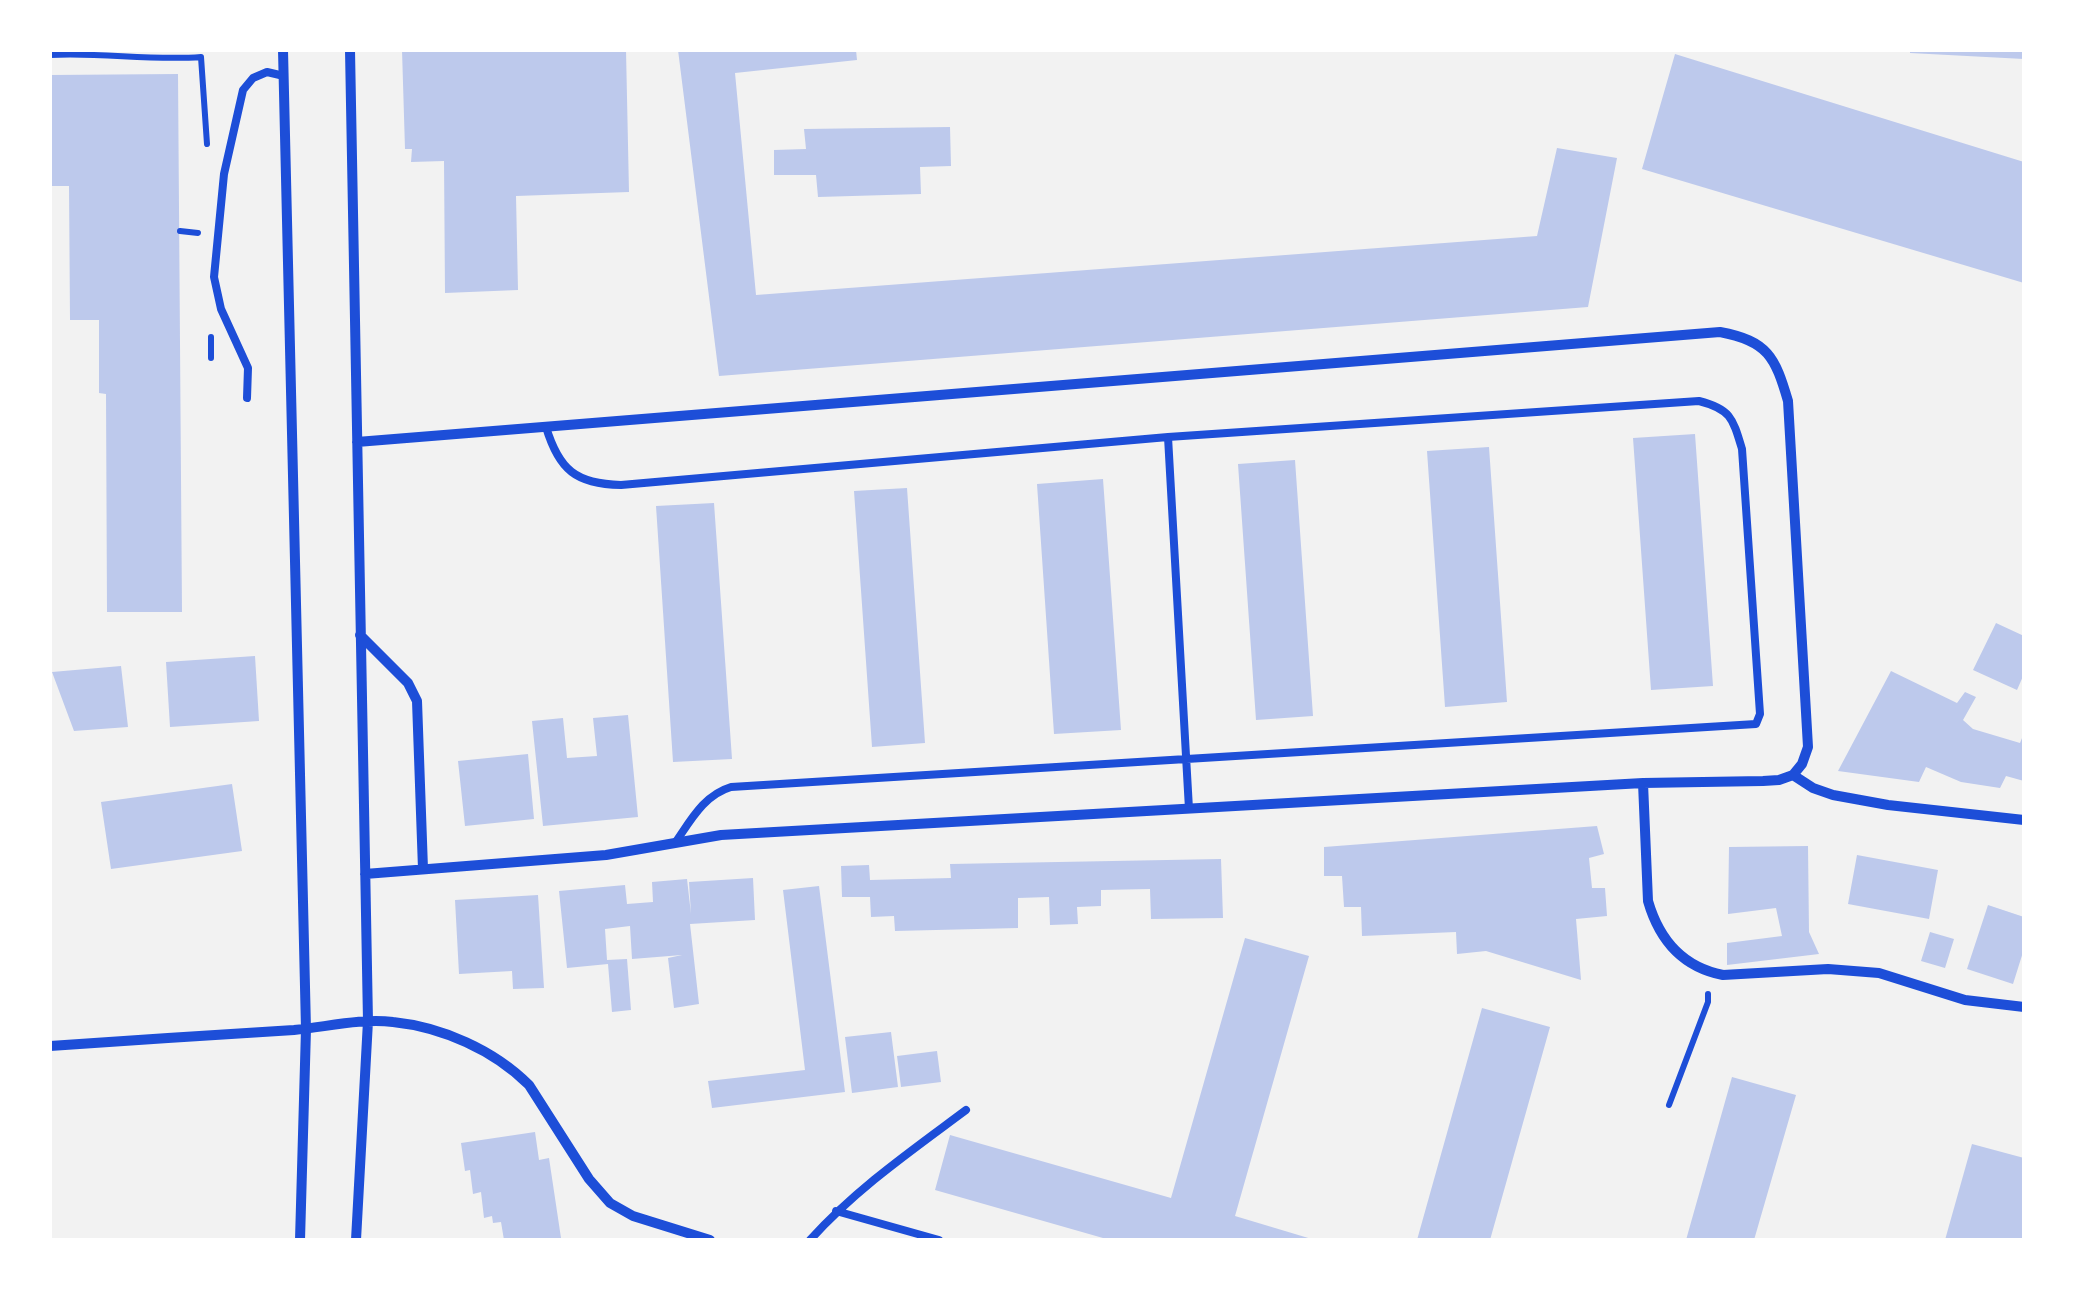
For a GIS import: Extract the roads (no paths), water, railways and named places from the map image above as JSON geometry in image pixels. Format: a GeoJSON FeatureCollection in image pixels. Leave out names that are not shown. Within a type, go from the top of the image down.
{"type":"FeatureCollection","features":[{"type":"Feature","properties":{"kind":"street"},"geometry":{"type":"LineString","coordinates":[[283,50],[306,1029],[300,1240]]}},
{"type":"Feature","properties":{"kind":"street"},"geometry":{"type":"LineString","coordinates":[[350,50],[368,1022],[356,1240]]}},
{"type":"Feature","properties":{"kind":"street"},"geometry":{"type":"LineString","coordinates":[[356,442],[1700,333],[1739,335],[1770,354],[1788,401],[1808,747],[1793,775],[1763,781],[1643,783],[720,835],[606,855],[365,874]]}},
{"type":"Feature","properties":{"kind":"street"},"geometry":{"type":"LineString","coordinates":[[360,635],[408,683],[417,701],[423,869]]}},
{"type":"Feature","properties":{"kind":"street"},"geometry":{"type":"LineString","coordinates":[[1793,775],[1834,795],[2024,820]]}},
{"type":"Feature","properties":{"kind":"street"},"geometry":{"type":"LineString","coordinates":[[1643,783],[1648,900],[1653,918],[1677,954],[1698,968],[1741,975],[1828,969],[1879,973],[1964,1000],[2024,1008]]}},
{"type":"Feature","properties":{"kind":"street"},"geometry":{"type":"LineString","coordinates":[[50,1046],[391,1021],[448,1034],[493,1056],[529,1085],[588,1180],[610,1203],[633,1216],[710,1240]]}},
{"type":"Feature","properties":{"kind":"lane"},"geometry":{"type":"LineString","coordinates":[[246,398],[248,368],[221,308],[214,277],[224,174],[243,90],[267,72],[284,76]]}},
{"type":"Feature","properties":{"kind":"lane"},"geometry":{"type":"LineString","coordinates":[[546,427],[560,463],[575,476],[610,485],[1168,436],[1699,401],[1724,410],[1735,424],[1742,449],[1760,714],[1752,725],[731,787],[718,790],[708,799],[675,843]]}},
{"type":"Feature","properties":{"kind":"lane"},"geometry":{"type":"LineString","coordinates":[[1168,436],[1189,809]]}},
{"type":"Feature","properties":{"kind":"lane"},"geometry":{"type":"LineString","coordinates":[[810,1240],[880,1173],[966,1110]]}},
{"type":"Feature","properties":{"kind":"lane"},"geometry":{"type":"LineString","coordinates":[[836,1211],[940,1240]]}}]}
